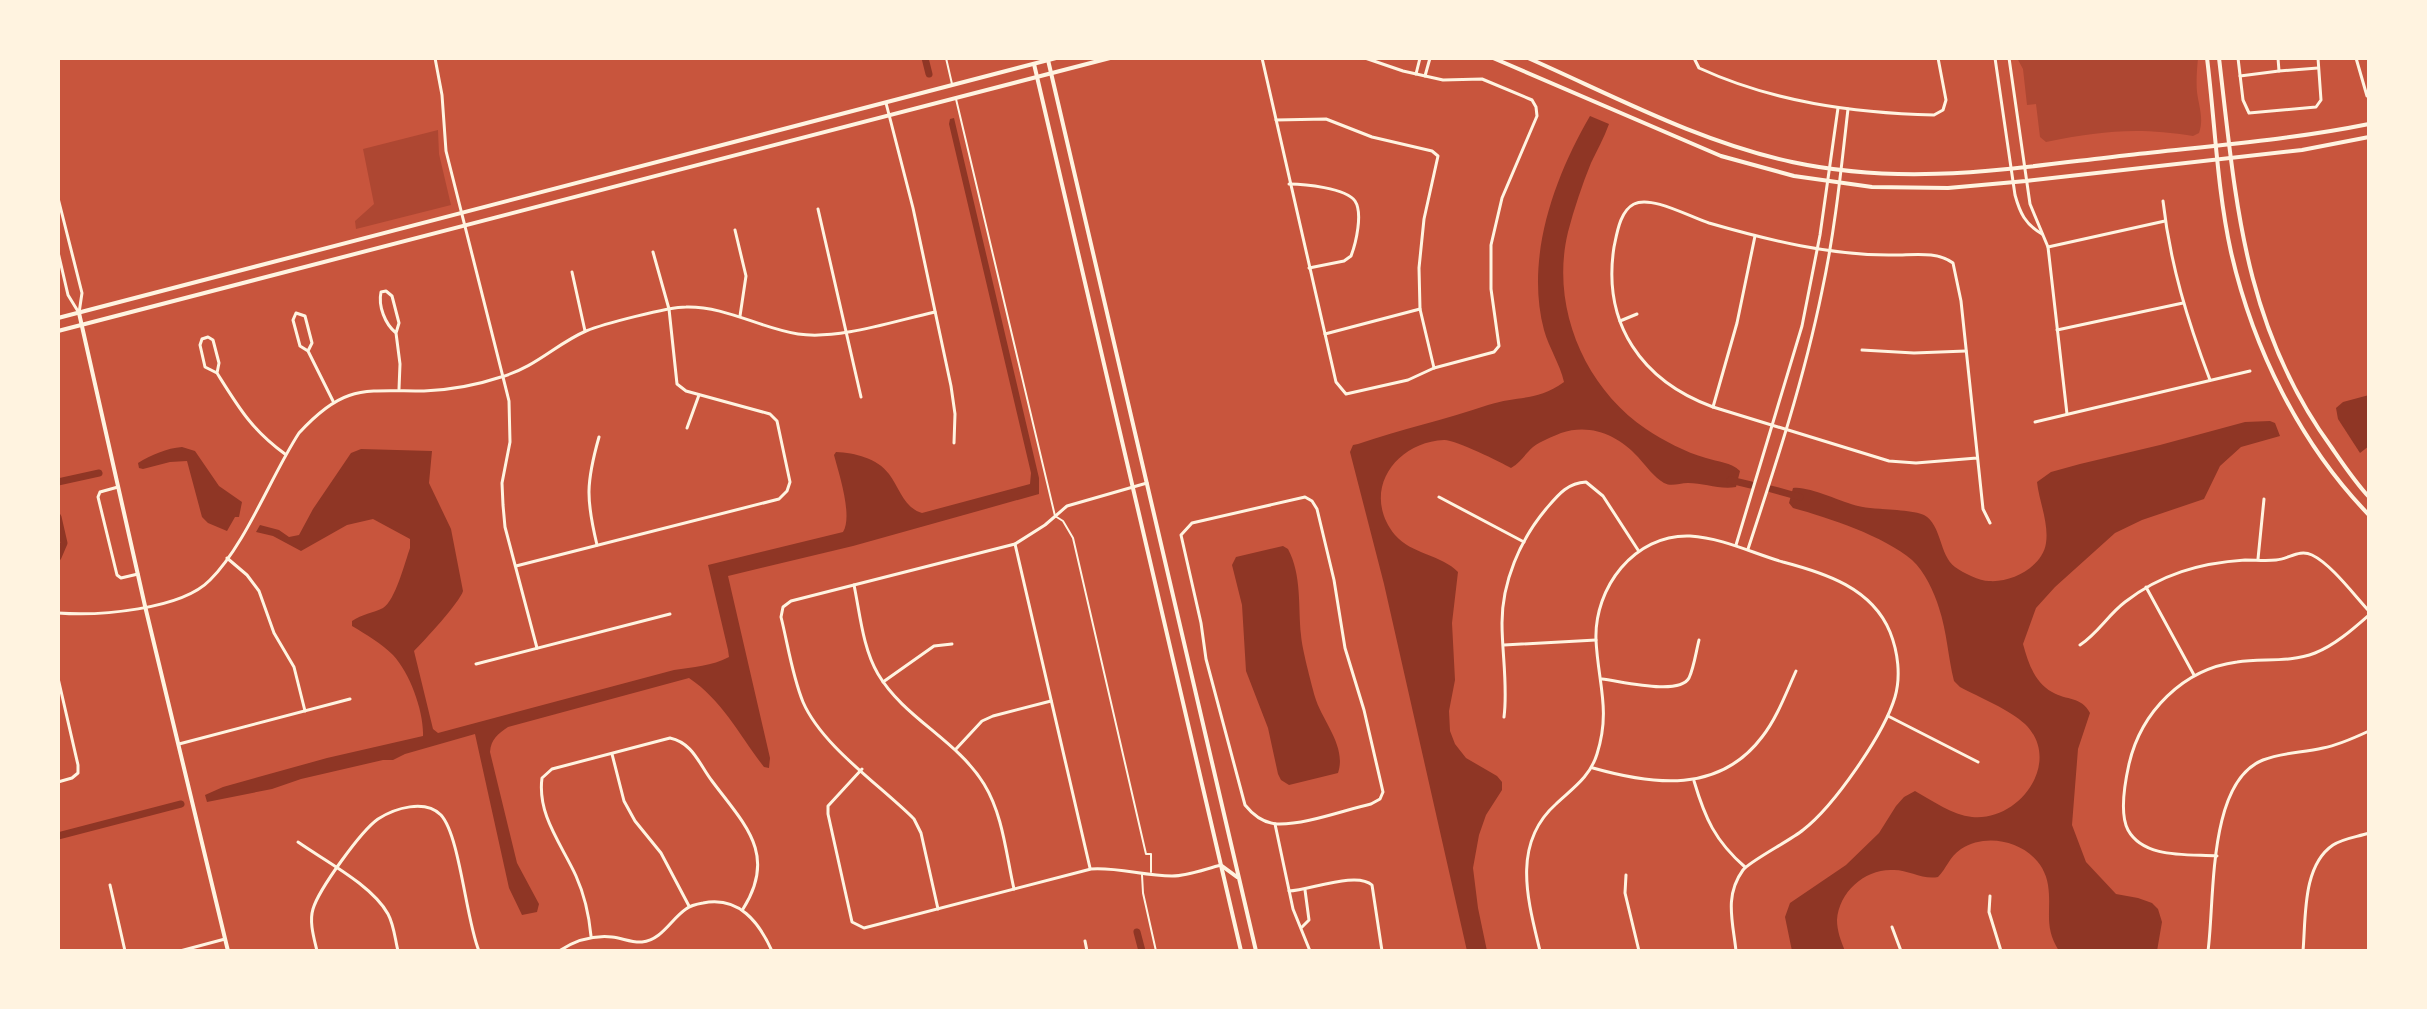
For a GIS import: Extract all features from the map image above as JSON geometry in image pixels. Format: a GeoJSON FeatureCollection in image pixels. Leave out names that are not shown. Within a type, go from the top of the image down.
{"type":"FeatureCollection","features":[{"type":"Feature","properties":{"kind":"main road"},"geometry":{"type":"LineString","coordinates":[[58,318],[886,103],[1034,61],[1056,58]]}},
{"type":"Feature","properties":{"kind":"main road"},"geometry":{"type":"LineString","coordinates":[[58,331],[1110,58]]}},
{"type":"Feature","properties":{"kind":"main road"},"geometry":{"type":"LineString","coordinates":[[1493,58],[1721,156],[1839,184],[1923,189],[2026,181],[2302,150],[2369,137]]}},
{"type":"Feature","properties":{"kind":"main road"},"geometry":{"type":"LineString","coordinates":[[1528,58],[1719,141],[1767,156],[1841,171],[1911,176],[2010,169],[2307,135],[2369,124]]}},
{"type":"Feature","properties":{"kind":"main road"},"geometry":{"type":"LineString","coordinates":[[2207,58],[2231,254],[2264,354],[2304,430],[2334,474],[2369,515]]}},
{"type":"Feature","properties":{"kind":"main road"},"geometry":{"type":"LineString","coordinates":[[2219,58],[2246,257],[2272,339],[2312,420],[2369,497]]}},
{"type":"Feature","properties":{"kind":"main road"},"geometry":{"type":"LineString","coordinates":[[1048,59],[1256,951]]}},
{"type":"Feature","properties":{"kind":"main road"},"geometry":{"type":"LineString","coordinates":[[1034,61],[1241,951]]}},
{"type":"Feature","properties":{"kind":"main road"},"geometry":{"type":"LineString","coordinates":[[79,313],[228,951]]}},
{"type":"Feature","properties":{"kind":"main road"},"geometry":{"type":"LineString","coordinates":[[1221,865],[1239,879]]}},
{"type":"Feature","properties":{"kind":"street"},"geometry":{"type":"LineString","coordinates":[[435,58],[442,95],[446,151],[509,401],[510,442],[502,483],[503,505],[537,648]]}},
{"type":"Feature","properties":{"kind":"street"},"geometry":{"type":"LineString","coordinates":[[1262,58],[1336,382],[1346,394],[1408,380],[1434,368],[1494,352],[1499,346],[1491,289],[1491,245],[1502,198],[1537,116],[1532,100],[1482,79],[1443,80],[1365,58]]}},
{"type":"Feature","properties":{"kind":"street"},"geometry":{"type":"LineString","coordinates":[[1416,74],[1420,58]]}},
{"type":"Feature","properties":{"kind":"street"},"geometry":{"type":"LineString","coordinates":[[1425,76],[1430,58]]}},
{"type":"Feature","properties":{"kind":"street"},"geometry":{"type":"LineString","coordinates":[[1694,60],[1699,68],[1750,88],[1838,108],[1934,115],[1943,110],[1946,100],[1938,58]]}},
{"type":"Feature","properties":{"kind":"street"},"geometry":{"type":"LineString","coordinates":[[1995,58],[2010,169],[2021,214],[2029,227],[2042,234]]}},
{"type":"Feature","properties":{"kind":"street"},"geometry":{"type":"LineString","coordinates":[[2009,58],[2031,211],[2048,247],[2067,414]]}},
{"type":"Feature","properties":{"kind":"street"},"geometry":{"type":"LineString","coordinates":[[2238,58],[2243,100],[2249,113],[2316,107],[2321,100],[2318,58]]}},
{"type":"Feature","properties":{"kind":"street"},"geometry":{"type":"LineString","coordinates":[[2278,58],[2279,71]]}},
{"type":"Feature","properties":{"kind":"street"},"geometry":{"type":"LineString","coordinates":[[2356,58],[2369,96]]}},
{"type":"Feature","properties":{"kind":"street"},"geometry":{"type":"LineString","coordinates":[[2240,76],[2319,68]]}},
{"type":"Feature","properties":{"kind":"street"},"geometry":{"type":"LineString","coordinates":[[886,103],[951,386],[955,414],[954,443]]}},
{"type":"Feature","properties":{"kind":"street"},"geometry":{"type":"LineString","coordinates":[[1736,545],[1802,326],[1838,108]]}},
{"type":"Feature","properties":{"kind":"street"},"geometry":{"type":"LineString","coordinates":[[1748,549],[1787,429],[1814,330],[1830,250],[1848,109]]}},
{"type":"Feature","properties":{"kind":"street"},"geometry":{"type":"LineString","coordinates":[[1275,120],[1326,119],[1372,137],[1432,151],[1438,156],[1424,219],[1419,268],[1420,309],[1434,368]]}},
{"type":"Feature","properties":{"kind":"street"},"geometry":{"type":"LineString","coordinates":[[1289,184],[1308,183],[1352,197],[1357,204],[1357,225],[1351,256],[1344,261],[1309,268]]}},
{"type":"Feature","properties":{"kind":"street"},"geometry":{"type":"LineString","coordinates":[[58,198],[82,293],[79,313]]}},
{"type":"Feature","properties":{"kind":"street"},"geometry":{"type":"LineString","coordinates":[[1977,458],[1916,463],[1889,461],[1688,398],[1645,364],[1630,344],[1620,321],[1612,289],[1612,260],[1625,212],[1637,202],[1649,201],[1755,236],[1830,250],[1885,255],[1937,255],[1953,263],[1961,301],[1983,509],[1990,523]]}},
{"type":"Feature","properties":{"kind":"street"},"geometry":{"type":"LineString","coordinates":[[2163,201],[2183,303],[2210,380]]}},
{"type":"Feature","properties":{"kind":"street"},"geometry":{"type":"LineString","coordinates":[[818,209],[861,397]]}},
{"type":"Feature","properties":{"kind":"street"},"geometry":{"type":"LineString","coordinates":[[2021,214],[2031,211]]}},
{"type":"Feature","properties":{"kind":"street"},"geometry":{"type":"LineString","coordinates":[[2048,247],[2165,221]]}},
{"type":"Feature","properties":{"kind":"street"},"geometry":{"type":"LineString","coordinates":[[735,230],[746,276],[740,316]]}},
{"type":"Feature","properties":{"kind":"street"},"geometry":{"type":"LineString","coordinates":[[1713,407],[1737,323],[1755,236]]}},
{"type":"Feature","properties":{"kind":"street"},"geometry":{"type":"LineString","coordinates":[[58,252],[68,295],[79,313]]}},
{"type":"Feature","properties":{"kind":"street"},"geometry":{"type":"LineString","coordinates":[[516,566],[779,499],[787,491],[790,482],[777,421],[770,414],[686,391],[677,384],[669,309],[653,252]]}},
{"type":"Feature","properties":{"kind":"street"},"geometry":{"type":"LineString","coordinates":[[572,272],[585,331]]}},
{"type":"Feature","properties":{"kind":"street"},"geometry":{"type":"LineString","coordinates":[[396,333],[387,326],[381,292],[386,291],[392,296],[399,323],[396,333],[399,389]]}},
{"type":"Feature","properties":{"kind":"street"},"geometry":{"type":"LineString","coordinates":[[2057,330],[2183,303]]}},
{"type":"Feature","properties":{"kind":"street"},"geometry":{"type":"LineString","coordinates":[[58,613],[108,614],[187,595],[209,581],[227,558],[299,433],[333,401],[355,393],[454,388],[502,377],[536,363],[585,331],[669,309],[687,307],[740,316],[797,334],[821,335],[935,312]]}},
{"type":"Feature","properties":{"kind":"street"},"geometry":{"type":"LineString","coordinates":[[1325,334],[1420,309]]}},
{"type":"Feature","properties":{"kind":"street"},"geometry":{"type":"LineString","coordinates":[[308,351],[312,343],[305,316],[296,313],[293,320],[300,346],[308,351],[333,401]]}},
{"type":"Feature","properties":{"kind":"street"},"geometry":{"type":"LineString","coordinates":[[1620,321],[1637,314]]}},
{"type":"Feature","properties":{"kind":"street"},"geometry":{"type":"LineString","coordinates":[[217,373],[219,363],[213,340],[208,337],[202,339],[200,345],[205,367],[217,373],[259,435],[285,454]]}},
{"type":"Feature","properties":{"kind":"street"},"geometry":{"type":"LineString","coordinates":[[1862,350],[1914,353],[1966,351]]}},
{"type":"Feature","properties":{"kind":"street"},"geometry":{"type":"LineString","coordinates":[[2035,422],[2250,371]]}},
{"type":"Feature","properties":{"kind":"street"},"geometry":{"type":"LineString","coordinates":[[687,428],[699,395]]}},
{"type":"Feature","properties":{"kind":"street"},"geometry":{"type":"LineString","coordinates":[[597,545],[587,496],[599,437]]}},
{"type":"Feature","properties":{"kind":"street"},"geometry":{"type":"LineString","coordinates":[[1504,717],[1504,596],[1510,572],[1535,522],[1566,487],[1586,482],[1603,496],[1639,551]]}},
{"type":"Feature","properties":{"kind":"street"},"geometry":{"type":"LineString","coordinates":[[938,909],[921,833],[914,819],[838,749],[816,725],[804,704],[781,617],[783,607],[791,601],[1015,544],[1067,506],[1147,483]]}},
{"type":"Feature","properties":{"kind":"street"},"geometry":{"type":"LineString","coordinates":[[118,487],[100,492],[98,497],[117,575],[121,578],[138,574]]}},
{"type":"Feature","properties":{"kind":"street"},"geometry":{"type":"LineString","coordinates":[[1305,497],[1317,509],[1334,580],[1345,648],[1364,710],[1383,792],[1380,799],[1371,804],[1275,824],[1257,817],[1245,805],[1206,659],[1181,535],[1185,527],[1192,523],[1305,497]]}},
{"type":"Feature","properties":{"kind":"street"},"geometry":{"type":"LineString","coordinates":[[1439,497],[1524,542]]}},
{"type":"Feature","properties":{"kind":"street"},"geometry":{"type":"LineString","coordinates":[[2258,559],[2264,499]]}},
{"type":"Feature","properties":{"kind":"street"},"geometry":{"type":"LineString","coordinates":[[1540,951],[1527,893],[1525,868],[1531,842],[1541,820],[1593,768],[1605,719],[1596,640],[1599,610],[1608,584],[1639,551],[1658,542],[1687,536],[1736,545],[1840,581],[1861,593],[1878,610],[1890,631],[1899,672],[1896,695],[1888,716],[1830,806],[1777,849],[1745,867],[1735,884],[1730,903],[1730,924],[1736,951]]}},
{"type":"Feature","properties":{"kind":"street"},"geometry":{"type":"LineString","coordinates":[[1015,544],[1091,869]]}},
{"type":"Feature","properties":{"kind":"street"},"geometry":{"type":"LineString","coordinates":[[2080,645],[2093,636],[2124,603],[2146,587],[2179,571],[2207,564],[2276,560],[2308,552],[2319,559],[2369,613],[2349,632],[2314,654],[2279,661],[2237,662],[2194,675],[2157,706],[2141,729],[2125,779],[2126,827],[2138,843],[2158,851],[2217,856]]}},
{"type":"Feature","properties":{"kind":"street"},"geometry":{"type":"LineString","coordinates":[[227,558],[247,575],[259,591],[274,633],[294,667],[305,711]]}},
{"type":"Feature","properties":{"kind":"street"},"geometry":{"type":"LineString","coordinates":[[854,585],[870,656],[883,682],[956,749],[983,783],[995,805],[1014,889]]}},
{"type":"Feature","properties":{"kind":"street"},"geometry":{"type":"LineString","coordinates":[[2146,587],[2194,675]]}},
{"type":"Feature","properties":{"kind":"street"},"geometry":{"type":"LineString","coordinates":[[476,664],[670,614]]}},
{"type":"Feature","properties":{"kind":"street"},"geometry":{"type":"LineString","coordinates":[[1503,645],[1596,640]]}},
{"type":"Feature","properties":{"kind":"street"},"geometry":{"type":"LineString","coordinates":[[1602,679],[1664,688],[1679,687],[1688,680],[1699,640]]}},
{"type":"Feature","properties":{"kind":"street"},"geometry":{"type":"LineString","coordinates":[[883,682],[934,646],[952,644]]}},
{"type":"Feature","properties":{"kind":"street"},"geometry":{"type":"LineString","coordinates":[[1593,768],[1658,782],[1694,781],[1743,757],[1762,738],[1796,671]]}},
{"type":"Feature","properties":{"kind":"street"},"geometry":{"type":"LineString","coordinates":[[58,678],[78,765],[78,773],[58,782]]}},
{"type":"Feature","properties":{"kind":"street"},"geometry":{"type":"LineString","coordinates":[[179,744],[350,699]]}},
{"type":"Feature","properties":{"kind":"street"},"geometry":{"type":"LineString","coordinates":[[956,749],[982,721],[1051,701]]}},
{"type":"Feature","properties":{"kind":"street"},"geometry":{"type":"LineString","coordinates":[[1888,716],[1978,762]]}},
{"type":"Feature","properties":{"kind":"street"},"geometry":{"type":"LineString","coordinates":[[2208,951],[2223,810],[2242,775],[2259,762],[2277,755],[2324,748],[2369,731]]}},
{"type":"Feature","properties":{"kind":"street"},"geometry":{"type":"LineString","coordinates":[[591,936],[588,907],[545,811],[540,789],[542,778],[552,769],[670,738],[688,745],[739,813],[751,836],[759,858],[759,877],[743,909]]}},
{"type":"Feature","properties":{"kind":"street"},"geometry":{"type":"LineString","coordinates":[[612,753],[624,801],[635,821],[661,853],[689,906]]}},
{"type":"Feature","properties":{"kind":"street"},"geometry":{"type":"LineString","coordinates":[[862,769],[828,806],[852,922],[858,927],[864,928],[1091,869],[1176,876],[1221,865]]}},
{"type":"Feature","properties":{"kind":"street"},"geometry":{"type":"LineString","coordinates":[[1694,781],[1705,816],[1725,849],[1745,867]]}},
{"type":"Feature","properties":{"kind":"street"},"geometry":{"type":"LineString","coordinates":[[317,951],[312,911],[337,869],[364,832],[378,819],[406,808],[421,806],[432,808],[449,827],[479,951]]}},
{"type":"Feature","properties":{"kind":"street"},"geometry":{"type":"LineString","coordinates":[[1275,824],[1289,891],[1310,951]]}},
{"type":"Feature","properties":{"kind":"street"},"geometry":{"type":"LineString","coordinates":[[2303,951],[2308,895],[2312,874],[2320,858],[2343,839],[2369,833]]}},
{"type":"Feature","properties":{"kind":"street"},"geometry":{"type":"LineString","coordinates":[[298,842],[381,903],[390,917],[398,951]]}},
{"type":"Feature","properties":{"kind":"street"},"geometry":{"type":"LineString","coordinates":[[1626,875],[1625,893],[1639,951]]}},
{"type":"Feature","properties":{"kind":"street"},"geometry":{"type":"LineString","coordinates":[[1289,891],[1366,879],[1372,885],[1382,951]]}},
{"type":"Feature","properties":{"kind":"street"},"geometry":{"type":"LineString","coordinates":[[110,885],[125,951]]}},
{"type":"Feature","properties":{"kind":"street"},"geometry":{"type":"LineString","coordinates":[[1301,927],[1309,920],[1305,890]]}},
{"type":"Feature","properties":{"kind":"street"},"geometry":{"type":"LineString","coordinates":[[1990,896],[1989,912],[2001,951]]}},
{"type":"Feature","properties":{"kind":"street"},"geometry":{"type":"LineString","coordinates":[[559,951],[591,936],[642,942],[654,938],[689,906],[711,901],[743,909],[764,933],[772,951]]}},
{"type":"Feature","properties":{"kind":"street"},"geometry":{"type":"LineString","coordinates":[[1892,927],[1901,951]]}},
{"type":"Feature","properties":{"kind":"street"},"geometry":{"type":"LineString","coordinates":[[180,951],[225,939]]}},
{"type":"Feature","properties":{"kind":"street"},"geometry":{"type":"LineString","coordinates":[[1085,941],[1087,951]]}},
{"type":"Feature","properties":{"kind":"lane"},"geometry":{"type":"LineString","coordinates":[[946,58],[952,85]]}},
{"type":"Feature","properties":{"kind":"lane"},"geometry":{"type":"LineString","coordinates":[[956,97],[1055,516],[1063,521],[1073,538],[1146,854],[1151,854],[1151,875]]}},
{"type":"Feature","properties":{"kind":"lane"},"geometry":{"type":"LineString","coordinates":[[1142,875],[1156,951]]}},
{"type":"Feature","properties":{"kind":"shaded area"},"geometry":{"type":"Polygon","coordinates":[[[2017,58],[2198,58],[2199,133],[2193,136],[2119,132],[2046,142],[2040,137],[2036,104],[2027,105],[2023,69],[2017,58]]]}},
{"type":"Feature","properties":{"kind":"shaded area"},"geometry":{"type":"Polygon","coordinates":[[[1590,116],[1609,124],[1578,197],[1568,232],[1564,288],[1568,316],[1577,342],[1589,368],[1624,412],[1667,442],[1740,471],[1736,487],[1667,484],[1622,443],[1603,433],[1582,429],[1561,433],[1539,443],[1511,468],[1467,447],[1444,440],[1411,450],[1388,472],[1382,487],[1381,502],[1385,519],[1395,535],[1458,572],[1452,623],[1455,680],[1449,711],[1450,731],[1466,758],[1502,782],[1502,790],[1486,815],[1479,835],[1473,868],[1487,951],[1467,951],[1384,584],[1350,452],[1353,445],[1499,402],[1545,393],[1564,382],[1544,330],[1538,275],[1546,219],[1565,165],[1590,116]]]}},
{"type":"Feature","properties":{"kind":"shaded area"},"geometry":{"type":"Polygon","coordinates":[[[954,118],[1039,478],[1039,494],[853,546],[728,576],[770,758],[769,768],[764,767],[721,708],[689,678],[508,727],[496,737],[490,752],[517,863],[539,904],[537,912],[522,915],[509,888],[475,734],[393,760],[207,802],[205,795],[223,787],[327,758],[423,736],[418,705],[399,663],[374,639],[352,626],[352,621],[387,604],[402,571],[410,539],[373,519],[347,525],[301,551],[273,536],[256,532],[260,525],[279,530],[289,537],[299,535],[351,453],[361,449],[432,451],[429,483],[451,529],[463,591],[449,612],[414,651],[433,729],[438,733],[729,657],[708,565],[843,532],[847,516],[834,455],[836,452],[858,455],[878,464],[889,474],[906,502],[922,513],[1030,484],[1031,473],[949,124],[950,119],[954,118]]]}},
{"type":"Feature","properties":{"kind":"shaded area"},"geometry":{"type":"Polygon","coordinates":[[[438,130],[439,154],[451,205],[356,229],[355,221],[374,204],[363,149],[438,130]]]}},
{"type":"Feature","properties":{"kind":"shaded area"},"geometry":{"type":"Polygon","coordinates":[[[2369,395],[2369,446],[2360,453],[2338,419],[2336,408],[2343,402],[2369,395]]]}},
{"type":"Feature","properties":{"kind":"shaded area"},"geometry":{"type":"Polygon","coordinates":[[[2245,422],[2275,423],[2280,436],[2241,447],[2220,466],[2204,499],[2142,520],[2115,533],[2055,587],[2036,608],[2023,644],[2041,683],[2058,695],[2078,701],[2090,713],[2078,749],[2072,825],[2086,862],[2116,894],[2152,903],[2158,909],[2162,922],[2157,951],[2059,951],[2051,934],[2048,885],[2044,871],[2026,851],[2001,841],[1987,841],[1961,849],[1938,877],[1884,870],[1864,877],[1849,891],[1839,909],[1838,928],[1845,951],[1792,951],[1785,917],[1790,903],[1846,865],[1879,833],[1904,797],[1915,791],[1957,814],[1990,816],[2020,800],[2038,771],[2040,755],[2036,739],[2025,724],[1954,681],[1939,608],[1917,565],[1900,551],[1872,536],[1793,508],[1789,503],[1793,488],[1815,491],[1858,506],[1924,515],[1934,526],[1946,555],[1955,567],[1981,580],[1998,581],[2016,576],[2033,566],[2044,551],[2046,528],[2037,482],[2051,472],[2245,422]]]}},
{"type":"Feature","properties":{"kind":"shaded area"},"geometry":{"type":"Polygon","coordinates":[[[182,447],[195,451],[219,486],[242,502],[239,517],[235,517],[227,531],[202,517],[187,461],[139,468],[138,463],[148,457],[182,447]]]}},
{"type":"Feature","properties":{"kind":"shaded area"},"geometry":{"type":"Polygon","coordinates":[[[1283,546],[1288,549],[1296,569],[1302,641],[1311,683],[1318,706],[1337,743],[1340,763],[1338,773],[1289,785],[1278,774],[1268,728],[1246,671],[1242,605],[1232,565],[1236,557],[1283,546]]]}},
{"type":"Feature","properties":{"kind":"waterway"},"geometry":{"type":"LineString","coordinates":[[925,58],[929,74]]}},
{"type":"Feature","properties":{"kind":"waterway"},"geometry":{"type":"LineString","coordinates":[[58,482],[99,473]]}},
{"type":"Feature","properties":{"kind":"waterway"},"geometry":{"type":"LineString","coordinates":[[1730,480],[1751,485]]}},
{"type":"Feature","properties":{"kind":"waterway"},"geometry":{"type":"LineString","coordinates":[[1771,489],[1800,497]]}},
{"type":"Feature","properties":{"kind":"waterway"},"geometry":{"type":"LineString","coordinates":[[58,517],[64,543],[58,557]]}},
{"type":"Feature","properties":{"kind":"waterway"},"geometry":{"type":"LineString","coordinates":[[58,836],[181,804]]}},
{"type":"Feature","properties":{"kind":"waterway"},"geometry":{"type":"LineString","coordinates":[[1137,932],[1142,951]]}}]}
